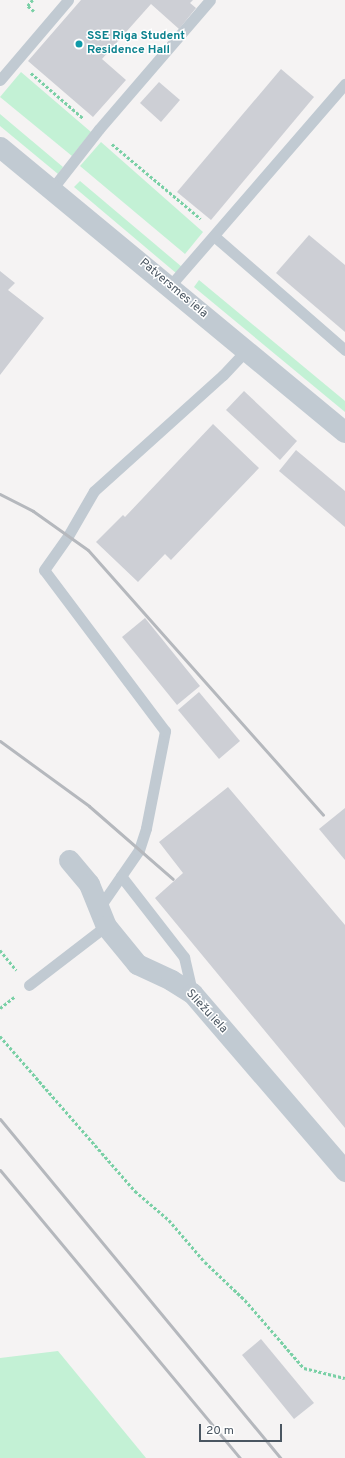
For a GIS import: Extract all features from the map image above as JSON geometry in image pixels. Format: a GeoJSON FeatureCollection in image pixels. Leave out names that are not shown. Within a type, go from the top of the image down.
{"type":"FeatureCollection","features":[{"type":"Feature","properties":{"kind":"street","name":"Patversmes iela"},"geometry":{"type":"LineString","coordinates":[[0,147],[345,432]]}},
{"type":"Feature","properties":{"kind":"street","name":"Sliežu iela"},"geometry":{"type":"LineString","coordinates":[[69,860],[89,884],[103,917],[137,964],[171,980],[192,993],[345,1171]]}},
{"type":"Feature","properties":{"kind":"lane"},"geometry":{"type":"LineString","coordinates":[[0,80],[68,0]]}},
{"type":"Feature","properties":{"kind":"lane"},"geometry":{"type":"LineString","coordinates":[[52,189],[97,131],[210,0]]}},
{"type":"Feature","properties":{"kind":"lane"},"geometry":{"type":"LineString","coordinates":[[169,287],[345,84]]}},
{"type":"Feature","properties":{"kind":"lane"},"geometry":{"type":"LineString","coordinates":[[216,234],[345,350]]}},
{"type":"Feature","properties":{"kind":"lane"},"geometry":{"type":"LineString","coordinates":[[29,985],[103,917],[121,876],[139,850],[146,828],[165,731],[44,570],[68,536],[94,491],[223,375],[246,350]]}},
{"type":"Feature","properties":{"kind":"lane"},"geometry":{"type":"LineString","coordinates":[[121,876],[184,957],[192,993]]}},
{"type":"Feature","properties":{"kind":"path"},"geometry":{"type":"LineString","coordinates":[[17,61],[216,234]]}},
{"type":"Feature","properties":{"kind":"path"},"geometry":{"type":"LineString","coordinates":[[0,950],[29,985]]}},
{"type":"Feature","properties":{"kind":"path"},"geometry":{"type":"LineString","coordinates":[[0,1036],[135,1190],[169,1220],[205,1262],[244,1300],[304,1368],[345,1378]]}},
{"type":"Feature","properties":{"kind":"green space"},"geometry":{"type":"Polygon","coordinates":[[[21,72],[91,132],[72,156],[0,97],[21,72]]]}},
{"type":"Feature","properties":{"kind":"green space"},"geometry":{"type":"Polygon","coordinates":[[[0,114],[63,167],[58,174],[0,126],[0,114]]]}},
{"type":"Feature","properties":{"kind":"green space"},"geometry":{"type":"Polygon","coordinates":[[[101,142],[203,232],[185,254],[80,166],[101,142]]]}},
{"type":"Feature","properties":{"kind":"green space"},"geometry":{"type":"Polygon","coordinates":[[[80,181],[182,267],[176,273],[74,187],[80,181]]]}},
{"type":"Feature","properties":{"kind":"green space"},"geometry":{"type":"Polygon","coordinates":[[[199,280],[345,401],[345,412],[194,287],[199,280]]]}},
{"type":"Feature","properties":{"kind":"green space"},"geometry":{"type":"Polygon","coordinates":[[[58,1351],[146,1458],[0,1458],[0,1358],[58,1351]]]}},
{"type":"Feature","properties":{"kind":"building","name":"SSE Riga Student Residence Hall"},"geometry":{"type":"Polygon","coordinates":[[[81,0],[193,0],[190,3],[196,8],[179,29],[151,4],[102,59],[126,80],[93,117],[28,61],[81,0]]]}},
{"type":"Feature","properties":{"kind":"building"},"geometry":{"type":"Polygon","coordinates":[[[281,69],[314,97],[211,220],[177,192],[281,69]]]}},
{"type":"Feature","properties":{"kind":"building"},"geometry":{"type":"Polygon","coordinates":[[[159,82],[180,100],[161,122],[140,103],[159,82]]]}},
{"type":"Feature","properties":{"kind":"building"},"geometry":{"type":"Polygon","coordinates":[[[309,235],[345,265],[345,332],[276,273],[309,235]]]}},
{"type":"Feature","properties":{"kind":"building"},"geometry":{"type":"Polygon","coordinates":[[[0,271],[15,283],[8,290],[44,318],[0,375],[0,271]]]}},
{"type":"Feature","properties":{"kind":"building"},"geometry":{"type":"Polygon","coordinates":[[[244,391],[297,441],[280,460],[226,410],[244,391]]]}},
{"type":"Feature","properties":{"kind":"building"},"geometry":{"type":"Polygon","coordinates":[[[213,424],[259,468],[171,560],[165,554],[138,582],[96,542],[123,515],[125,517],[213,424]]]}},
{"type":"Feature","properties":{"kind":"building"},"geometry":{"type":"Polygon","coordinates":[[[296,450],[345,491],[345,527],[279,471],[296,450]]]}},
{"type":"Feature","properties":{"kind":"building"},"geometry":{"type":"Polygon","coordinates":[[[145,618],[200,686],[177,705],[122,637],[145,618]]]}},
{"type":"Feature","properties":{"kind":"building"},"geometry":{"type":"Polygon","coordinates":[[[199,692],[240,741],[219,759],[178,710],[199,692]]]}},
{"type":"Feature","properties":{"kind":"building"},"geometry":{"type":"Polygon","coordinates":[[[228,787],[345,925],[345,1128],[155,898],[183,873],[159,842],[228,787]]]}},
{"type":"Feature","properties":{"kind":"building"},"geometry":{"type":"Polygon","coordinates":[[[345,808],[345,860],[319,829],[345,808]]]}},
{"type":"Feature","properties":{"kind":"building"},"geometry":{"type":"Polygon","coordinates":[[[261,1339],[314,1403],[294,1419],[242,1355],[261,1339]]]}},
{"type":"Feature","properties":{"kind":"railway"},"geometry":{"type":"LineString","coordinates":[[0,494],[33,511],[88,550],[323,815]]}},
{"type":"Feature","properties":{"kind":"railway"},"geometry":{"type":"LineString","coordinates":[[0,741],[89,806],[173,879]]}},
{"type":"Feature","properties":{"kind":"railway"},"geometry":{"type":"LineString","coordinates":[[0,1119],[280,1458]]}},
{"type":"Feature","properties":{"kind":"railway"},"geometry":{"type":"LineString","coordinates":[[0,1170],[240,1458]]}},
{"type":"Feature","properties":{"kind":"place","name":"SSE Riga Student Residence Hall"},"geometry":{"type":"Point","coordinates":[79,44]}}]}
